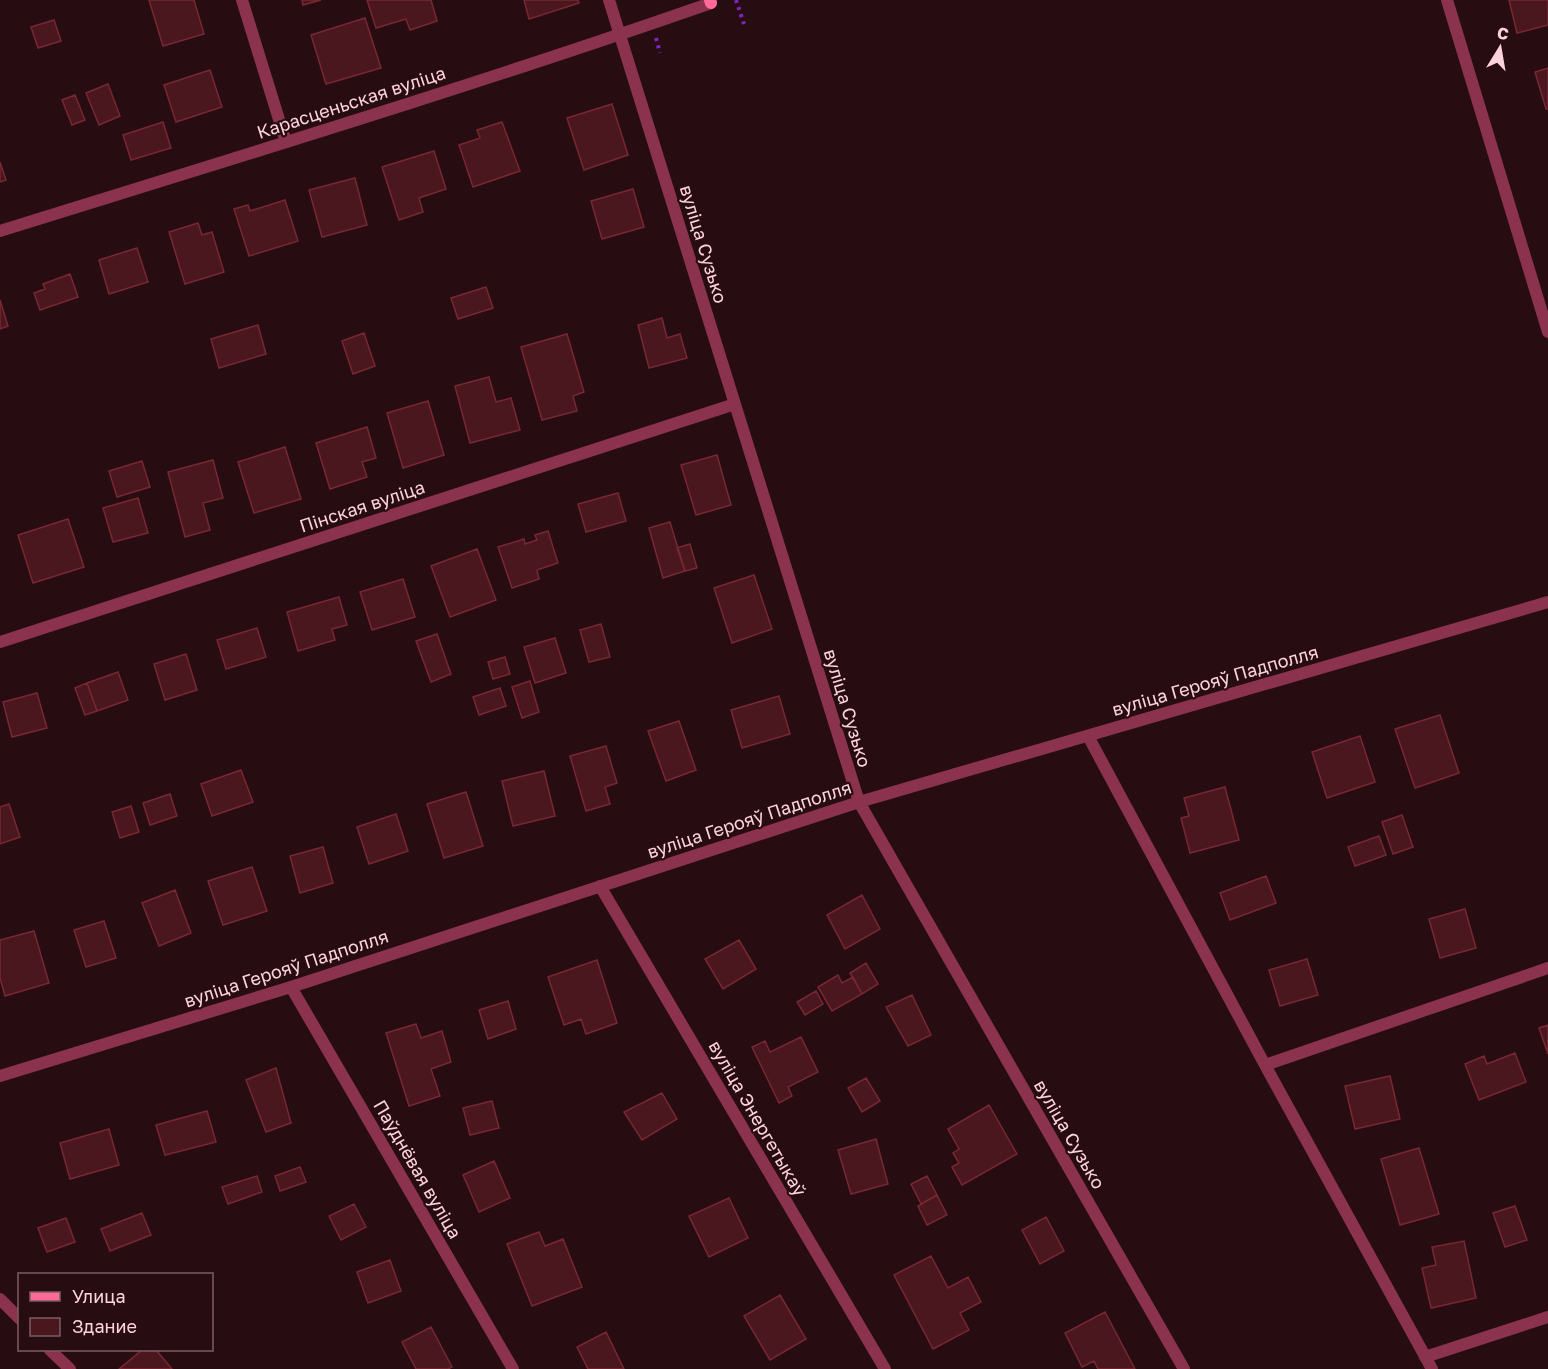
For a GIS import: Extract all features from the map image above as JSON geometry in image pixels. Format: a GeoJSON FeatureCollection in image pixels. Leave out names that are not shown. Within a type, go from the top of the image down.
{"type":"FeatureCollection","features":[{"type":"Feature","properties":{"kind":"street"},"geometry":{"type":"LineString","coordinates":[[242,0],[286,142]]}},
{"type":"Feature","properties":{"kind":"street","name":"вуліца Сузько"},"geometry":{"type":"LineString","coordinates":[[609,0],[859,802],[1184,1369]]}},
{"type":"Feature","properties":{"kind":"street"},"geometry":{"type":"LineString","coordinates":[[1447,0],[1548,332]]}},
{"type":"Feature","properties":{"kind":"street","name":"Карасценьская вуліца"},"geometry":{"type":"LineString","coordinates":[[0,231],[620,35],[710,2]]}},
{"type":"Feature","properties":{"kind":"street","name":"Пінская вуліца"},"geometry":{"type":"LineString","coordinates":[[0,642],[735,404]]}},
{"type":"Feature","properties":{"kind":"street","name":"вуліца Герояў Падполля"},"geometry":{"type":"LineString","coordinates":[[0,1076],[291,987],[859,802],[1548,602]]}},
{"type":"Feature","properties":{"kind":"street"},"geometry":{"type":"LineString","coordinates":[[1088,736],[1432,1369]]}},
{"type":"Feature","properties":{"kind":"street","name":"вуліца Энергетыкаў"},"geometry":{"type":"LineString","coordinates":[[600,886],[885,1369]]}},
{"type":"Feature","properties":{"kind":"street"},"geometry":{"type":"LineString","coordinates":[[1265,1065],[1548,968]]}},
{"type":"Feature","properties":{"kind":"street","name":"Паўднёвая вуліца"},"geometry":{"type":"LineString","coordinates":[[291,987],[513,1369]]}},
{"type":"Feature","properties":{"kind":"street"},"geometry":{"type":"LineString","coordinates":[[0,1299],[18,1316]]}},
{"type":"Feature","properties":{"kind":"street"},"geometry":{"type":"LineString","coordinates":[[1425,1357],[1548,1317]]}},
{"type":"Feature","properties":{"kind":"street"},"geometry":{"type":"LineString","coordinates":[[51,1351],[70,1369]]}},
{"type":"Feature","properties":{"kind":"path"},"geometry":{"type":"LineString","coordinates":[[736,0],[744,24]]}},
{"type":"Feature","properties":{"kind":"building"},"geometry":{"type":"Polygon","coordinates":[[[149,0],[194,0],[204,34],[163,46],[149,0]]]}},
{"type":"Feature","properties":{"kind":"building"},"geometry":{"type":"Polygon","coordinates":[[[302,0],[321,0],[303,5],[302,0]]]}},
{"type":"Feature","properties":{"kind":"building"},"geometry":{"type":"Polygon","coordinates":[[[367,0],[431,0],[437,21],[410,30],[406,19],[376,28],[367,0]]]}},
{"type":"Feature","properties":{"kind":"building"},"geometry":{"type":"Polygon","coordinates":[[[524,0],[578,0],[579,3],[529,19],[524,0]]]}},
{"type":"Feature","properties":{"kind":"building"},"geometry":{"type":"Polygon","coordinates":[[[1509,0],[1548,0],[1548,25],[1517,33],[1509,0]]]}},
{"type":"Feature","properties":{"kind":"building"},"geometry":{"type":"Polygon","coordinates":[[[365,18],[381,68],[326,84],[311,35],[365,18]]]}},
{"type":"Feature","properties":{"kind":"building"},"geometry":{"type":"Polygon","coordinates":[[[54,20],[61,41],[38,48],[31,27],[54,20]]]}},
{"type":"Feature","properties":{"kind":"building"},"geometry":{"type":"Polygon","coordinates":[[[1548,68],[1548,109],[1546,109],[1535,72],[1548,68]]]}},
{"type":"Feature","properties":{"kind":"building"},"geometry":{"type":"Polygon","coordinates":[[[210,70],[222,107],[176,122],[164,85],[210,70]]]}},
{"type":"Feature","properties":{"kind":"building"},"geometry":{"type":"Polygon","coordinates":[[[108,84],[120,116],[99,125],[86,93],[108,84]]]}},
{"type":"Feature","properties":{"kind":"building"},"geometry":{"type":"Polygon","coordinates":[[[75,95],[85,120],[72,125],[62,100],[75,95]]]}},
{"type":"Feature","properties":{"kind":"building"},"geometry":{"type":"Polygon","coordinates":[[[612,104],[628,155],[584,170],[567,118],[612,104]]]}},
{"type":"Feature","properties":{"kind":"building"},"geometry":{"type":"Polygon","coordinates":[[[163,122],[171,148],[131,160],[123,135],[163,122]]]}},
{"type":"Feature","properties":{"kind":"building"},"geometry":{"type":"Polygon","coordinates":[[[502,122],[520,171],[473,187],[459,145],[480,138],[477,130],[502,122]]]}},
{"type":"Feature","properties":{"kind":"building"},"geometry":{"type":"Polygon","coordinates":[[[434,151],[446,189],[419,198],[423,212],[399,220],[382,167],[434,151]]]}},
{"type":"Feature","properties":{"kind":"building"},"geometry":{"type":"Polygon","coordinates":[[[0,162],[6,180],[0,182],[0,162]]]}},
{"type":"Feature","properties":{"kind":"building"},"geometry":{"type":"Polygon","coordinates":[[[355,178],[367,225],[322,237],[309,190],[355,178]]]}},
{"type":"Feature","properties":{"kind":"building"},"geometry":{"type":"Polygon","coordinates":[[[633,189],[644,227],[602,239],[591,201],[633,189]]]}},
{"type":"Feature","properties":{"kind":"building"},"geometry":{"type":"Polygon","coordinates":[[[285,200],[298,241],[249,256],[234,209],[248,205],[250,211],[285,200]]]}},
{"type":"Feature","properties":{"kind":"building"},"geometry":{"type":"Polygon","coordinates":[[[198,223],[202,235],[212,232],[224,272],[185,284],[169,232],[198,223]]]}},
{"type":"Feature","properties":{"kind":"building"},"geometry":{"type":"Polygon","coordinates":[[[137,248],[148,282],[109,294],[99,260],[137,248]]]}},
{"type":"Feature","properties":{"kind":"building"},"geometry":{"type":"Polygon","coordinates":[[[70,274],[78,297],[40,310],[34,293],[45,289],[43,284],[70,274]]]}},
{"type":"Feature","properties":{"kind":"building"},"geometry":{"type":"Polygon","coordinates":[[[486,287],[493,308],[458,319],[451,298],[486,287]]]}},
{"type":"Feature","properties":{"kind":"building"},"geometry":{"type":"Polygon","coordinates":[[[0,300],[8,326],[0,329],[0,300]]]}},
{"type":"Feature","properties":{"kind":"building"},"geometry":{"type":"Polygon","coordinates":[[[662,318],[667,338],[680,334],[687,358],[649,368],[638,325],[662,318]]]}},
{"type":"Feature","properties":{"kind":"building"},"geometry":{"type":"Polygon","coordinates":[[[258,325],[266,354],[219,368],[211,339],[258,325]]]}},
{"type":"Feature","properties":{"kind":"building"},"geometry":{"type":"Polygon","coordinates":[[[364,333],[375,366],[353,374],[342,341],[364,333]]]}},
{"type":"Feature","properties":{"kind":"building"},"geometry":{"type":"Polygon","coordinates":[[[567,334],[584,392],[573,396],[577,411],[542,420],[521,347],[567,334]]]}},
{"type":"Feature","properties":{"kind":"building"},"geometry":{"type":"Polygon","coordinates":[[[489,377],[496,402],[511,398],[520,430],[470,443],[455,386],[489,377]]]}},
{"type":"Feature","properties":{"kind":"building"},"geometry":{"type":"Polygon","coordinates":[[[428,401],[444,455],[403,468],[387,413],[428,401]]]}},
{"type":"Feature","properties":{"kind":"building"},"geometry":{"type":"Polygon","coordinates":[[[367,427],[376,458],[362,462],[367,477],[330,489],[316,443],[367,427]]]}},
{"type":"Feature","properties":{"kind":"building"},"geometry":{"type":"Polygon","coordinates":[[[285,447],[301,499],[254,513],[238,462],[285,447]]]}},
{"type":"Feature","properties":{"kind":"building"},"geometry":{"type":"Polygon","coordinates":[[[717,455],[731,505],[696,515],[681,465],[717,455]]]}},
{"type":"Feature","properties":{"kind":"building"},"geometry":{"type":"Polygon","coordinates":[[[213,460],[223,498],[203,503],[210,530],[185,537],[168,472],[213,460]]]}},
{"type":"Feature","properties":{"kind":"building"},"geometry":{"type":"Polygon","coordinates":[[[142,461],[150,487],[117,497],[109,471],[142,461]]]}},
{"type":"Feature","properties":{"kind":"building"},"geometry":{"type":"Polygon","coordinates":[[[618,493],[626,521],[586,532],[578,504],[618,493]]]}},
{"type":"Feature","properties":{"kind":"building"},"geometry":{"type":"Polygon","coordinates":[[[138,498],[148,533],[113,542],[103,508],[138,498]]]}},
{"type":"Feature","properties":{"kind":"building"},"geometry":{"type":"Polygon","coordinates":[[[68,519],[84,567],[33,583],[18,535],[68,519]]]}},
{"type":"Feature","properties":{"kind":"building"},"geometry":{"type":"Polygon","coordinates":[[[670,522],[685,571],[663,578],[649,528],[670,522]]]}},
{"type":"Feature","properties":{"kind":"building"},"geometry":{"type":"Polygon","coordinates":[[[548,531],[558,563],[537,570],[539,579],[512,588],[498,547],[524,539],[525,544],[537,540],[535,535],[548,531]]]}},
{"type":"Feature","properties":{"kind":"building"},"geometry":{"type":"Polygon","coordinates":[[[690,544],[697,568],[685,571],[677,548],[690,544]]]}},
{"type":"Feature","properties":{"kind":"building"},"geometry":{"type":"Polygon","coordinates":[[[477,549],[496,600],[450,617],[431,566],[477,549]]]}},
{"type":"Feature","properties":{"kind":"building"},"geometry":{"type":"Polygon","coordinates":[[[754,575],[772,629],[732,643],[714,588],[754,575]]]}},
{"type":"Feature","properties":{"kind":"building"},"geometry":{"type":"Polygon","coordinates":[[[403,579],[415,617],[372,630],[360,592],[403,579]]]}},
{"type":"Feature","properties":{"kind":"building"},"geometry":{"type":"Polygon","coordinates":[[[339,597],[347,625],[332,629],[335,640],[298,651],[287,612],[339,597]]]}},
{"type":"Feature","properties":{"kind":"building"},"geometry":{"type":"Polygon","coordinates":[[[601,624],[610,657],[589,662],[580,630],[601,624]]]}},
{"type":"Feature","properties":{"kind":"building"},"geometry":{"type":"Polygon","coordinates":[[[257,628],[266,657],[226,669],[217,640],[257,628]]]}},
{"type":"Feature","properties":{"kind":"building"},"geometry":{"type":"Polygon","coordinates":[[[437,634],[451,674],[431,682],[416,641],[437,634]]]}},
{"type":"Feature","properties":{"kind":"building"},"geometry":{"type":"Polygon","coordinates":[[[555,638],[566,673],[535,683],[524,647],[555,638]]]}},
{"type":"Feature","properties":{"kind":"building"},"geometry":{"type":"Polygon","coordinates":[[[186,654],[197,690],[165,700],[154,664],[186,654]]]}},
{"type":"Feature","properties":{"kind":"building"},"geometry":{"type":"Polygon","coordinates":[[[505,657],[510,674],[493,679],[488,662],[505,657]]]}},
{"type":"Feature","properties":{"kind":"building"},"geometry":{"type":"Polygon","coordinates":[[[118,672],[128,700],[97,711],[87,683],[118,672]]]}},
{"type":"Feature","properties":{"kind":"building"},"geometry":{"type":"Polygon","coordinates":[[[530,681],[539,712],[522,718],[512,687],[530,681]]]}},
{"type":"Feature","properties":{"kind":"building"},"geometry":{"type":"Polygon","coordinates":[[[87,683],[97,711],[85,715],[75,688],[87,683]]]}},
{"type":"Feature","properties":{"kind":"building"},"geometry":{"type":"Polygon","coordinates":[[[500,688],[506,706],[479,715],[473,697],[500,688]]]}},
{"type":"Feature","properties":{"kind":"building"},"geometry":{"type":"Polygon","coordinates":[[[37,693],[47,728],[12,737],[3,702],[37,693]]]}},
{"type":"Feature","properties":{"kind":"building"},"geometry":{"type":"Polygon","coordinates":[[[779,696],[790,734],[742,748],[731,710],[779,696]]]}},
{"type":"Feature","properties":{"kind":"building"},"geometry":{"type":"Polygon","coordinates":[[[1440,715],[1459,773],[1415,788],[1395,729],[1440,715]]]}},
{"type":"Feature","properties":{"kind":"building"},"geometry":{"type":"Polygon","coordinates":[[[679,721],[696,770],[666,781],[648,731],[679,721]]]}},
{"type":"Feature","properties":{"kind":"building"},"geometry":{"type":"Polygon","coordinates":[[[1360,736],[1375,782],[1327,798],[1312,752],[1360,736]]]}},
{"type":"Feature","properties":{"kind":"building"},"geometry":{"type":"Polygon","coordinates":[[[606,746],[617,783],[605,787],[610,804],[586,811],[570,756],[606,746]]]}},
{"type":"Feature","properties":{"kind":"building"},"geometry":{"type":"Polygon","coordinates":[[[241,770],[253,802],[212,816],[201,784],[241,770]]]}},
{"type":"Feature","properties":{"kind":"building"},"geometry":{"type":"Polygon","coordinates":[[[544,771],[555,816],[513,826],[502,781],[544,771]]]}},
{"type":"Feature","properties":{"kind":"building"},"geometry":{"type":"Polygon","coordinates":[[[1225,787],[1239,840],[1190,853],[1181,818],[1189,816],[1184,798],[1225,787]]]}},
{"type":"Feature","properties":{"kind":"building"},"geometry":{"type":"Polygon","coordinates":[[[466,792],[483,846],[444,858],[427,804],[466,792]]]}},
{"type":"Feature","properties":{"kind":"building"},"geometry":{"type":"Polygon","coordinates":[[[170,794],[177,816],[150,825],[143,803],[170,794]]]}},
{"type":"Feature","properties":{"kind":"building"},"geometry":{"type":"Polygon","coordinates":[[[9,804],[20,837],[0,844],[0,807],[9,804]]]}},
{"type":"Feature","properties":{"kind":"building"},"geometry":{"type":"Polygon","coordinates":[[[131,806],[139,832],[120,838],[112,812],[131,806]]]}},
{"type":"Feature","properties":{"kind":"building"},"geometry":{"type":"Polygon","coordinates":[[[396,814],[408,851],[369,864],[357,827],[396,814]]]}},
{"type":"Feature","properties":{"kind":"building"},"geometry":{"type":"Polygon","coordinates":[[[1402,815],[1413,847],[1393,854],[1382,822],[1402,815]]]}},
{"type":"Feature","properties":{"kind":"building"},"geometry":{"type":"Polygon","coordinates":[[[1379,836],[1386,855],[1355,866],[1348,847],[1379,836]]]}},
{"type":"Feature","properties":{"kind":"building"},"geometry":{"type":"Polygon","coordinates":[[[323,847],[333,883],[300,893],[290,856],[323,847]]]}},
{"type":"Feature","properties":{"kind":"building"},"geometry":{"type":"Polygon","coordinates":[[[252,867],[267,911],[223,925],[208,881],[252,867]]]}},
{"type":"Feature","properties":{"kind":"building"},"geometry":{"type":"Polygon","coordinates":[[[1266,876],[1276,903],[1230,920],[1220,893],[1266,876]]]}},
{"type":"Feature","properties":{"kind":"building"},"geometry":{"type":"Polygon","coordinates":[[[175,890],[191,933],[159,946],[142,903],[175,890]]]}},
{"type":"Feature","properties":{"kind":"building"},"geometry":{"type":"Polygon","coordinates":[[[862,895],[880,929],[845,949],[827,915],[862,895]]]}},
{"type":"Feature","properties":{"kind":"building"},"geometry":{"type":"Polygon","coordinates":[[[1465,909],[1476,948],[1440,958],[1429,919],[1465,909]]]}},
{"type":"Feature","properties":{"kind":"building"},"geometry":{"type":"Polygon","coordinates":[[[104,921],[116,958],[86,967],[74,930],[104,921]]]}},
{"type":"Feature","properties":{"kind":"building"},"geometry":{"type":"Polygon","coordinates":[[[34,931],[49,983],[5,996],[0,978],[0,940],[34,931]]]}},
{"type":"Feature","properties":{"kind":"building"},"geometry":{"type":"Polygon","coordinates":[[[739,940],[756,969],[723,989],[705,959],[739,940]]]}},
{"type":"Feature","properties":{"kind":"building"},"geometry":{"type":"Polygon","coordinates":[[[1307,959],[1318,995],[1280,1006],[1269,970],[1307,959]]]}},
{"type":"Feature","properties":{"kind":"building"},"geometry":{"type":"Polygon","coordinates":[[[597,960],[617,1023],[586,1034],[581,1019],[564,1025],[548,977],[597,960]]]}},
{"type":"Feature","properties":{"kind":"building"},"geometry":{"type":"Polygon","coordinates":[[[866,963],[878,984],[862,994],[850,973],[866,963]]]}},
{"type":"Feature","properties":{"kind":"building"},"geometry":{"type":"Polygon","coordinates":[[[838,975],[842,983],[853,977],[862,994],[832,1011],[818,987],[838,975]]]}},
{"type":"Feature","properties":{"kind":"building"},"geometry":{"type":"Polygon","coordinates":[[[816,991],[823,1004],[805,1015],[797,1002],[816,991]]]}},
{"type":"Feature","properties":{"kind":"building"},"geometry":{"type":"Polygon","coordinates":[[[912,995],[931,1035],[908,1046],[886,1007],[912,995]]]}},
{"type":"Feature","properties":{"kind":"building"},"geometry":{"type":"Polygon","coordinates":[[[508,1001],[516,1029],[488,1039],[479,1010],[508,1001]]]}},
{"type":"Feature","properties":{"kind":"building"},"geometry":{"type":"Polygon","coordinates":[[[416,1024],[421,1038],[442,1031],[451,1062],[431,1069],[440,1096],[409,1106],[386,1033],[416,1024]]]}},
{"type":"Feature","properties":{"kind":"building"},"geometry":{"type":"Polygon","coordinates":[[[1548,1025],[1548,1054],[1539,1028],[1548,1025]]]}},
{"type":"Feature","properties":{"kind":"building"},"geometry":{"type":"Polygon","coordinates":[[[801,1037],[818,1072],[788,1087],[792,1096],[779,1103],[752,1047],[765,1041],[770,1052],[801,1037]]]}},
{"type":"Feature","properties":{"kind":"building"},"geometry":{"type":"Polygon","coordinates":[[[1515,1053],[1526,1082],[1479,1100],[1465,1064],[1484,1056],[1487,1064],[1515,1053]]]}},
{"type":"Feature","properties":{"kind":"building"},"geometry":{"type":"Polygon","coordinates":[[[276,1068],[291,1123],[266,1132],[246,1080],[276,1068]]]}},
{"type":"Feature","properties":{"kind":"building"},"geometry":{"type":"Polygon","coordinates":[[[1390,1076],[1400,1119],[1355,1129],[1345,1086],[1390,1076]]]}},
{"type":"Feature","properties":{"kind":"building"},"geometry":{"type":"Polygon","coordinates":[[[866,1078],[880,1101],[862,1112],[848,1088],[866,1078]]]}},
{"type":"Feature","properties":{"kind":"building"},"geometry":{"type":"Polygon","coordinates":[[[662,1093],[677,1119],[642,1140],[624,1112],[662,1093]]]}},
{"type":"Feature","properties":{"kind":"building"},"geometry":{"type":"Polygon","coordinates":[[[492,1101],[499,1128],[470,1135],[463,1108],[492,1101]]]}},
{"type":"Feature","properties":{"kind":"building"},"geometry":{"type":"Polygon","coordinates":[[[989,1105],[1017,1154],[962,1185],[952,1167],[959,1163],[953,1153],[959,1149],[948,1129],[989,1105]]]}},
{"type":"Feature","properties":{"kind":"building"},"geometry":{"type":"Polygon","coordinates":[[[207,1111],[216,1142],[165,1155],[156,1125],[207,1111]]]}},
{"type":"Feature","properties":{"kind":"building"},"geometry":{"type":"Polygon","coordinates":[[[109,1129],[119,1165],[70,1179],[60,1143],[109,1129]]]}},
{"type":"Feature","properties":{"kind":"building"},"geometry":{"type":"Polygon","coordinates":[[[876,1139],[888,1184],[851,1194],[838,1150],[876,1139]]]}},
{"type":"Feature","properties":{"kind":"building"},"geometry":{"type":"Polygon","coordinates":[[[1419,1148],[1439,1214],[1400,1225],[1381,1159],[1419,1148]]]}},
{"type":"Feature","properties":{"kind":"building"},"geometry":{"type":"Polygon","coordinates":[[[494,1161],[510,1198],[479,1212],[463,1175],[494,1161]]]}},
{"type":"Feature","properties":{"kind":"building"},"geometry":{"type":"Polygon","coordinates":[[[300,1167],[306,1182],[280,1191],[275,1176],[300,1167]]]}},
{"type":"Feature","properties":{"kind":"building"},"geometry":{"type":"Polygon","coordinates":[[[257,1176],[262,1192],[228,1204],[222,1187],[257,1176]]]}},
{"type":"Feature","properties":{"kind":"building"},"geometry":{"type":"Polygon","coordinates":[[[927,1176],[937,1195],[921,1204],[911,1184],[927,1176]]]}},
{"type":"Feature","properties":{"kind":"building"},"geometry":{"type":"Polygon","coordinates":[[[937,1195],[947,1215],[927,1225],[918,1206],[937,1195]]]}},
{"type":"Feature","properties":{"kind":"building"},"geometry":{"type":"Polygon","coordinates":[[[729,1198],[748,1238],[709,1257],[689,1216],[729,1198]]]}},
{"type":"Feature","properties":{"kind":"building"},"geometry":{"type":"Polygon","coordinates":[[[354,1204],[366,1227],[341,1240],[329,1216],[354,1204]]]}},
{"type":"Feature","properties":{"kind":"building"},"geometry":{"type":"Polygon","coordinates":[[[1515,1206],[1527,1240],[1505,1247],[1493,1213],[1515,1206]]]}},
{"type":"Feature","properties":{"kind":"building"},"geometry":{"type":"Polygon","coordinates":[[[142,1213],[151,1235],[110,1251],[101,1229],[142,1213]]]}},
{"type":"Feature","properties":{"kind":"building"},"geometry":{"type":"Polygon","coordinates":[[[1046,1217],[1064,1251],[1040,1264],[1022,1230],[1046,1217]]]}},
{"type":"Feature","properties":{"kind":"building"},"geometry":{"type":"Polygon","coordinates":[[[66,1218],[75,1242],[47,1252],[38,1228],[66,1218]]]}},
{"type":"Feature","properties":{"kind":"building"},"geometry":{"type":"Polygon","coordinates":[[[539,1232],[545,1246],[563,1239],[582,1287],[532,1306],[507,1244],[539,1232]]]}},
{"type":"Feature","properties":{"kind":"building"},"geometry":{"type":"Polygon","coordinates":[[[1464,1241],[1476,1298],[1431,1308],[1422,1268],[1436,1265],[1432,1247],[1464,1241]]]}},
{"type":"Feature","properties":{"kind":"building"},"geometry":{"type":"Polygon","coordinates":[[[931,1256],[948,1288],[968,1277],[981,1302],[960,1313],[969,1330],[933,1349],[894,1275],[931,1256]]]}},
{"type":"Feature","properties":{"kind":"building"},"geometry":{"type":"Polygon","coordinates":[[[390,1260],[401,1291],[368,1303],[357,1272],[390,1260]]]}},
{"type":"Feature","properties":{"kind":"building"},"geometry":{"type":"Polygon","coordinates":[[[780,1295],[806,1339],[770,1360],[744,1316],[780,1295]]]}},
{"type":"Feature","properties":{"kind":"building"},"geometry":{"type":"Polygon","coordinates":[[[1105,1312],[1135,1369],[1098,1369],[1094,1361],[1082,1367],[1065,1333],[1105,1312]]]}},
{"type":"Feature","properties":{"kind":"building"},"geometry":{"type":"Polygon","coordinates":[[[431,1327],[452,1367],[448,1369],[416,1369],[402,1342],[431,1327]]]}},
{"type":"Feature","properties":{"kind":"building"},"geometry":{"type":"Polygon","coordinates":[[[606,1332],[624,1369],[588,1369],[577,1347],[606,1332]]]}},
{"type":"Feature","properties":{"kind":"building"},"geometry":{"type":"Polygon","coordinates":[[[141,1351],[157,1351],[172,1369],[119,1369],[141,1351]]]}}]}
